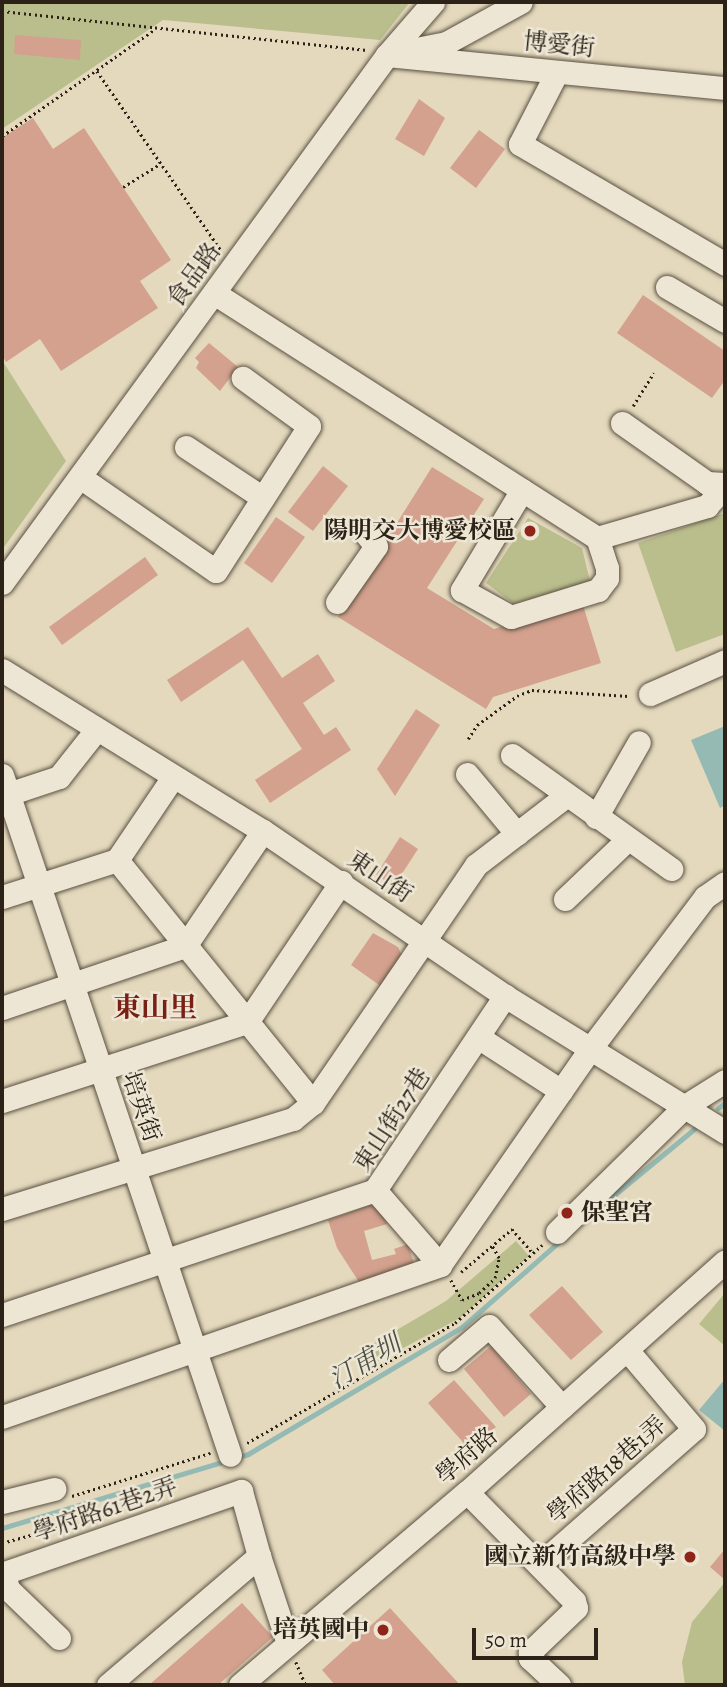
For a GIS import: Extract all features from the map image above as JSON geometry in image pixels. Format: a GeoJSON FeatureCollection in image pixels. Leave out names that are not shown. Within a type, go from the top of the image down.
{"type":"FeatureCollection","features":[{"type":"Feature","properties":{"kind":"street","name":"食品路"},"geometry":{"type":"LineString","coordinates":[[2,583],[387,55],[433,2]]}},
{"type":"Feature","properties":{"kind":"street"},"geometry":{"type":"LineString","coordinates":[[387,55],[446,43],[521,2]]}},
{"type":"Feature","properties":{"kind":"street","name":"博愛街"},"geometry":{"type":"LineString","coordinates":[[387,55],[725,88]]}},
{"type":"Feature","properties":{"kind":"street"},"geometry":{"type":"LineString","coordinates":[[557,72],[520,144],[725,264]]}},
{"type":"Feature","properties":{"kind":"street"},"geometry":{"type":"LineString","coordinates":[[667,286],[725,321]]}},
{"type":"Feature","properties":{"kind":"street"},"geometry":{"type":"LineString","coordinates":[[214,293],[522,490],[597,538],[607,568],[607,578],[598,590],[510,617],[462,590],[522,490]]}},
{"type":"Feature","properties":{"kind":"street"},"geometry":{"type":"LineString","coordinates":[[80,477],[216,571],[309,426],[243,378]]}},
{"type":"Feature","properties":{"kind":"street"},"geometry":{"type":"LineString","coordinates":[[622,423],[707,483],[725,485]]}},
{"type":"Feature","properties":{"kind":"street"},"geometry":{"type":"LineString","coordinates":[[186,447],[263,498]]}},
{"type":"Feature","properties":{"kind":"street"},"geometry":{"type":"LineString","coordinates":[[597,538],[707,506],[725,485]]}},
{"type":"Feature","properties":{"kind":"street"},"geometry":{"type":"LineString","coordinates":[[337,602],[376,546],[365,533]]}},
{"type":"Feature","properties":{"kind":"street"},"geometry":{"type":"LineString","coordinates":[[650,694],[725,661]]}},
{"type":"Feature","properties":{"kind":"street","name":"東山街"},"geometry":{"type":"LineString","coordinates":[[2,670],[263,831],[427,940],[505,996],[685,1106],[722,1125]]}},
{"type":"Feature","properties":{"kind":"street"},"geometry":{"type":"LineString","coordinates":[[4,789],[59,778],[96,729]]}},
{"type":"Feature","properties":{"kind":"street"},"geometry":{"type":"LineString","coordinates":[[596,817],[639,742]]}},
{"type":"Feature","properties":{"kind":"street"},"geometry":{"type":"LineString","coordinates":[[512,755],[671,869]]}},
{"type":"Feature","properties":{"kind":"street"},"geometry":{"type":"LineString","coordinates":[[467,774],[517,834]]}},
{"type":"Feature","properties":{"kind":"street"},"geometry":{"type":"LineString","coordinates":[[2,897],[117,860],[173,777]]}},
{"type":"Feature","properties":{"kind":"street","name":"培英街"},"geometry":{"type":"LineString","coordinates":[[4,789],[228,1451]]}},
{"type":"Feature","properties":{"kind":"street"},"geometry":{"type":"LineString","coordinates":[[2,1209],[133,1166],[293,1119],[313,1103],[476,865],[566,796]]}},
{"type":"Feature","properties":{"kind":"street"},"geometry":{"type":"LineString","coordinates":[[2,1008],[185,946],[263,831]]}},
{"type":"Feature","properties":{"kind":"street"},"geometry":{"type":"LineString","coordinates":[[565,899],[628,839]]}},
{"type":"Feature","properties":{"kind":"street"},"geometry":{"type":"LineString","coordinates":[[117,860],[313,1103]]}},
{"type":"Feature","properties":{"kind":"street"},"geometry":{"type":"LineString","coordinates":[[2,1101],[247,1022],[341,883]]}},
{"type":"Feature","properties":{"kind":"street"},"geometry":{"type":"LineString","coordinates":[[2,1417],[446,1273],[590,1049],[705,897],[725,883]]}},
{"type":"Feature","properties":{"kind":"street","name":"東山街27巷"},"geometry":{"type":"LineString","coordinates":[[446,1273],[375,1190],[505,996]]}},
{"type":"Feature","properties":{"kind":"street"},"geometry":{"type":"LineString","coordinates":[[478,1037],[561,1091]]}},
{"type":"Feature","properties":{"kind":"street"},"geometry":{"type":"LineString","coordinates":[[557,1232],[685,1106],[725,1081]]}},
{"type":"Feature","properties":{"kind":"street"},"geometry":{"type":"LineString","coordinates":[[2,1314],[375,1190]]}},
{"type":"Feature","properties":{"kind":"street","name":"學府路"},"geometry":{"type":"LineString","coordinates":[[240,1685],[467,1492],[725,1261]]}},
{"type":"Feature","properties":{"kind":"street"},"geometry":{"type":"LineString","coordinates":[[449,1360],[489,1326],[562,1407]]}},
{"type":"Feature","properties":{"kind":"street","name":"學府路18巷1弄"},"geometry":{"type":"LineString","coordinates":[[539,1565],[694,1429],[626,1350]]}},
{"type":"Feature","properties":{"kind":"street","name":"學府路61巷2弄"},"geometry":{"type":"LineString","coordinates":[[59,1638],[8,1589],[4,1573],[241,1491],[259,1556]]}},
{"type":"Feature","properties":{"kind":"street"},"geometry":{"type":"LineString","coordinates":[[467,1492],[539,1565],[576,1608],[530,1651],[530,1658],[559,1685]]}},
{"type":"Feature","properties":{"kind":"street"},"geometry":{"type":"LineString","coordinates":[[2,1502],[61,1493]]}},
{"type":"Feature","properties":{"kind":"street"},"geometry":{"type":"LineString","coordinates":[[112,1684],[259,1556],[288,1643]]}},
{"type":"Feature","properties":{"kind":"path"},"geometry":{"type":"LineString","coordinates":[[2,11],[156,29],[356,47],[387,55]]}},
{"type":"Feature","properties":{"kind":"path"},"geometry":{"type":"LineString","coordinates":[[2,135],[156,29]]}},
{"type":"Feature","properties":{"kind":"path"},"geometry":{"type":"LineString","coordinates":[[97,71],[233,268]]}},
{"type":"Feature","properties":{"kind":"path"},"geometry":{"type":"LineString","coordinates":[[123,187],[160,164]]}},
{"type":"Feature","properties":{"kind":"path"},"geometry":{"type":"LineString","coordinates":[[622,423],[654,373]]}},
{"type":"Feature","properties":{"kind":"path"},"geometry":{"type":"LineString","coordinates":[[468,739],[477,725],[517,696],[532,690],[650,694]]}},
{"type":"Feature","properties":{"kind":"path"},"geometry":{"type":"LineString","coordinates":[[492,1246],[499,1258],[495,1278],[479,1293],[463,1300],[446,1273],[492,1246],[512,1229],[533,1253]]}},
{"type":"Feature","properties":{"kind":"path"},"geometry":{"type":"LineString","coordinates":[[61,1493],[228,1451],[246,1443],[455,1323],[557,1232]]}},
{"type":"Feature","properties":{"kind":"green space"},"geometry":{"type":"Polygon","coordinates":[[[2,2],[410,2],[380,40],[163,20],[2,129],[2,2]]]}},
{"type":"Feature","properties":{"kind":"green space"},"geometry":{"type":"Polygon","coordinates":[[[2,360],[66,461],[2,550],[2,360]]]}},
{"type":"Feature","properties":{"kind":"green space"},"geometry":{"type":"Polygon","coordinates":[[[725,513],[725,634],[676,652],[638,543],[725,513]]]}},
{"type":"Feature","properties":{"kind":"green space"},"geometry":{"type":"Polygon","coordinates":[[[528,518],[582,548],[590,581],[514,604],[486,583],[528,518]]]}},
{"type":"Feature","properties":{"kind":"green space"},"geometry":{"type":"Polygon","coordinates":[[[516,1241],[529,1256],[460,1318],[371,1365],[361,1351],[446,1301],[516,1241]]]}},
{"type":"Feature","properties":{"kind":"green space"},"geometry":{"type":"Polygon","coordinates":[[[725,1293],[725,1346],[699,1324],[725,1293]]]}},
{"type":"Feature","properties":{"kind":"green space"},"geometry":{"type":"Polygon","coordinates":[[[725,1582],[725,1685],[685,1685],[682,1662],[692,1622],[725,1582]]]}},
{"type":"Feature","properties":{"kind":"water"},"geometry":{"type":"Polygon","coordinates":[[[725,726],[725,805],[720,808],[691,740],[725,726]]]}},
{"type":"Feature","properties":{"kind":"water"},"geometry":{"type":"Polygon","coordinates":[[[725,1379],[725,1431],[699,1410],[725,1379]]]}},
{"type":"Feature","properties":{"kind":"building"},"geometry":{"type":"Polygon","coordinates":[[[15,35],[81,40],[80,60],[14,54],[15,35]]]}},
{"type":"Feature","properties":{"kind":"building"},"geometry":{"type":"Polygon","coordinates":[[[419,99],[445,118],[424,156],[395,139],[419,99]]]}},
{"type":"Feature","properties":{"kind":"building"},"geometry":{"type":"Polygon","coordinates":[[[33,118],[53,149],[84,128],[171,260],[140,281],[158,308],[61,371],[40,339],[6,362],[2,355],[2,138],[33,118]]]}},
{"type":"Feature","properties":{"kind":"building"},"geometry":{"type":"Polygon","coordinates":[[[479,130],[505,149],[476,188],[450,168],[479,130]]]}},
{"type":"Feature","properties":{"kind":"building"},"geometry":{"type":"Polygon","coordinates":[[[643,295],[725,351],[725,380],[712,398],[617,333],[643,295]]]}},
{"type":"Feature","properties":{"kind":"building"},"geometry":{"type":"Polygon","coordinates":[[[209,343],[238,367],[220,391],[196,368],[199,362],[195,358],[209,343]]]}},
{"type":"Feature","properties":{"kind":"building"},"geometry":{"type":"Polygon","coordinates":[[[323,466],[348,486],[313,531],[288,512],[323,466]]]}},
{"type":"Feature","properties":{"kind":"building"},"geometry":{"type":"Polygon","coordinates":[[[432,467],[484,499],[427,588],[494,629],[582,602],[601,663],[493,697],[486,709],[338,617],[432,467]]]}},
{"type":"Feature","properties":{"kind":"building"},"geometry":{"type":"Polygon","coordinates":[[[276,517],[305,537],[272,583],[244,563],[276,517]]]}},
{"type":"Feature","properties":{"kind":"building"},"geometry":{"type":"Polygon","coordinates":[[[145,557],[158,575],[62,645],[49,627],[145,557]]]}},
{"type":"Feature","properties":{"kind":"building"},"geometry":{"type":"Polygon","coordinates":[[[248,627],[282,678],[318,654],[335,681],[303,703],[324,735],[336,727],[351,750],[270,803],[255,780],[302,749],[243,660],[181,702],[167,680],[248,627]]]}},
{"type":"Feature","properties":{"kind":"building"},"geometry":{"type":"Polygon","coordinates":[[[416,709],[440,725],[395,796],[377,769],[416,709]]]}},
{"type":"Feature","properties":{"kind":"building"},"geometry":{"type":"Polygon","coordinates":[[[400,837],[418,849],[394,886],[376,875],[400,837]]]}},
{"type":"Feature","properties":{"kind":"building"},"geometry":{"type":"Polygon","coordinates":[[[373,933],[398,947],[403,958],[382,987],[351,965],[373,933]]]}},
{"type":"Feature","properties":{"kind":"building"},"geometry":{"type":"Polygon","coordinates":[[[370,1205],[381,1209],[387,1224],[364,1231],[372,1260],[396,1254],[394,1249],[408,1244],[415,1267],[361,1285],[337,1248],[328,1220],[370,1205]]]}},
{"type":"Feature","properties":{"kind":"building"},"geometry":{"type":"Polygon","coordinates":[[[562,1286],[603,1332],[571,1360],[529,1315],[562,1286]]]}},
{"type":"Feature","properties":{"kind":"building"},"geometry":{"type":"Polygon","coordinates":[[[491,1346],[531,1394],[504,1417],[464,1369],[491,1346]]]}},
{"type":"Feature","properties":{"kind":"building"},"geometry":{"type":"Polygon","coordinates":[[[454,1380],[496,1427],[470,1450],[428,1403],[454,1380]]]}},
{"type":"Feature","properties":{"kind":"building"},"geometry":{"type":"Polygon","coordinates":[[[725,1549],[725,1577],[724,1579],[710,1567],[725,1549]]]}},
{"type":"Feature","properties":{"kind":"building"},"geometry":{"type":"Polygon","coordinates":[[[242,1603],[273,1637],[218,1685],[149,1685],[242,1603]]]}},
{"type":"Feature","properties":{"kind":"building"},"geometry":{"type":"Polygon","coordinates":[[[390,1608],[460,1685],[335,1685],[322,1670],[390,1608]]]}},
{"type":"Feature","properties":{"kind":"waterway","name":"汀甫圳"},"geometry":{"type":"LineString","coordinates":[[718,1108],[725,1103]]}},
{"type":"Feature","properties":{"kind":"waterway","name":"汀甫圳"},"geometry":{"type":"LineString","coordinates":[[591,1214],[694,1129]]}},
{"type":"Feature","properties":{"kind":"waterway","name":"汀甫圳"},"geometry":{"type":"LineString","coordinates":[[2,1528],[248,1454],[462,1327],[562,1239]]}},
{"type":"Feature","properties":{"kind":"place","name":"陽明交大博愛校區"},"geometry":{"type":"Point","coordinates":[530,531]}},
{"type":"Feature","properties":{"kind":"place","name":"保聖宮"},"geometry":{"type":"Point","coordinates":[567,1213]}},
{"type":"Feature","properties":{"kind":"place","name":"國立新竹高級中學"},"geometry":{"type":"Point","coordinates":[690,1557]}},
{"type":"Feature","properties":{"kind":"place","name":"培英國中"},"geometry":{"type":"Point","coordinates":[383,1630]}},
{"type":"Feature","properties":{"kind":"district","name":"東山里"},"geometry":{"type":"Point","coordinates":[155,1008]}}]}
